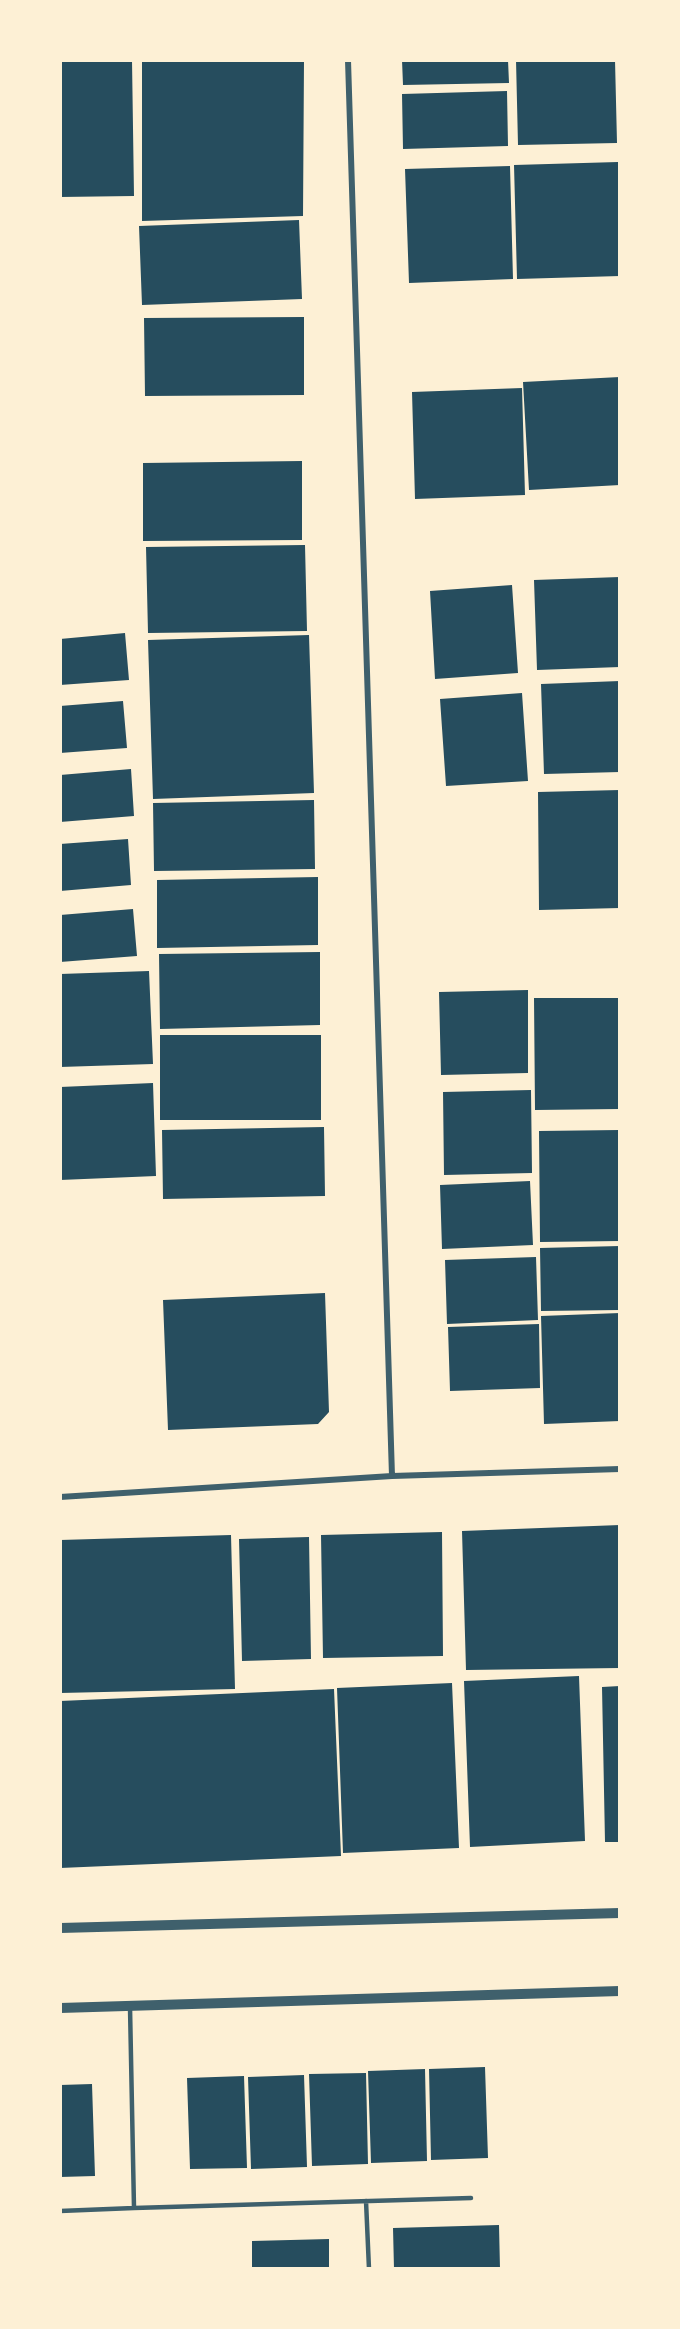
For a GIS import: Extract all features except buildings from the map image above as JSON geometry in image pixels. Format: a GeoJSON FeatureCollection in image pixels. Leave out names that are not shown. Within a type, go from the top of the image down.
{"type":"FeatureCollection","features":[{"type":"Feature","properties":{"kind":"street"},"geometry":{"type":"LineString","coordinates":[[348,60],[392,1476]]}},
{"type":"Feature","properties":{"kind":"street"},"geometry":{"type":"LineString","coordinates":[[60,1497],[392,1476],[620,1469]]}},
{"type":"Feature","properties":{"kind":"street"},"geometry":{"type":"LineString","coordinates":[[60,1928],[620,1912]]}},
{"type":"Feature","properties":{"kind":"street"},"geometry":{"type":"LineString","coordinates":[[60,2008],[620,1991]]}},
{"type":"Feature","properties":{"kind":"lane"},"geometry":{"type":"LineString","coordinates":[[130,2007],[134,2208]]}},
{"type":"Feature","properties":{"kind":"lane"},"geometry":{"type":"LineString","coordinates":[[60,2211],[471,2198]]}},
{"type":"Feature","properties":{"kind":"lane"},"geometry":{"type":"LineString","coordinates":[[366,2201],[369,2269]]}}]}
